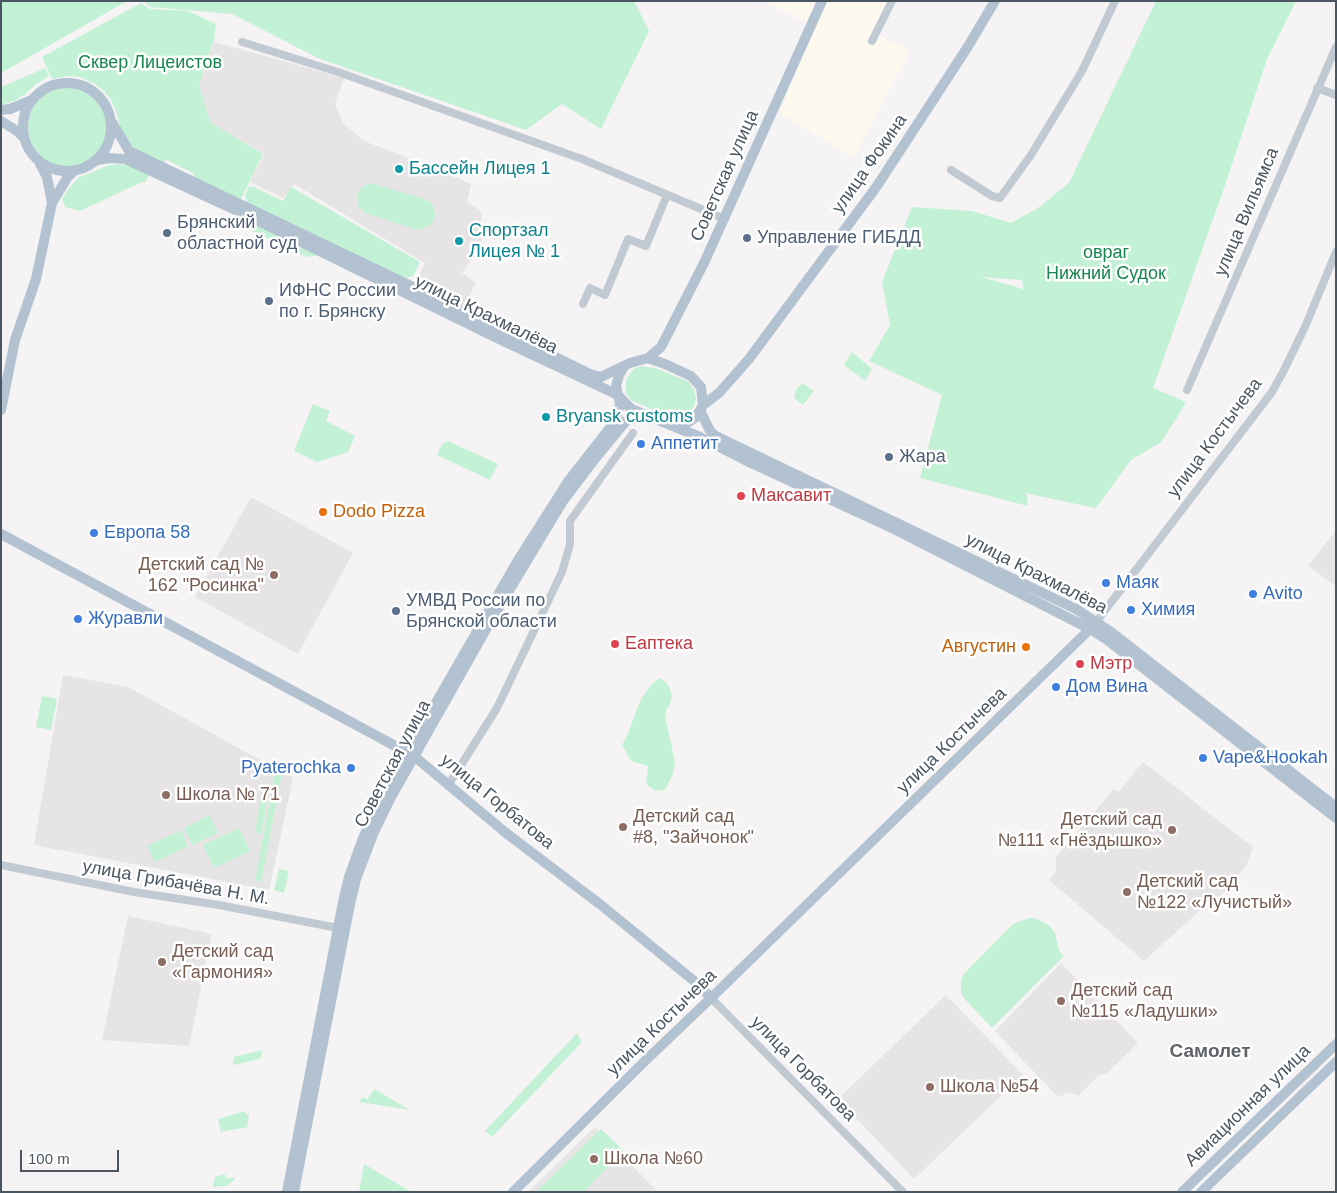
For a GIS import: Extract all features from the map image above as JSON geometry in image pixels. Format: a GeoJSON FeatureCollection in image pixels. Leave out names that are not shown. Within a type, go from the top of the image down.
{"type":"FeatureCollection","features":[{"type":"Feature","properties":{"kind":"main road","name":"Советская улица"},"geometry":{"type":"LineString","coordinates":[[648,358],[661,347],[724,219],[822,1]]}},
{"type":"Feature","properties":{"kind":"main road","name":"улица Фокина"},"geometry":{"type":"LineString","coordinates":[[701,408],[719,393],[749,359],[876,186],[967,48],[995,1]]}},
{"type":"Feature","properties":{"kind":"main road"},"geometry":{"type":"LineString","coordinates":[[1,110],[10,109],[32,100],[50,86],[70,83],[80,85],[98,95],[104,103],[127,155]]}},
{"type":"Feature","properties":{"kind":"main road"},"geometry":{"type":"LineString","coordinates":[[32,100],[24,118],[24,138],[30,152],[40,163],[47,177],[52,203]]}},
{"type":"Feature","properties":{"kind":"main road"},"geometry":{"type":"LineString","coordinates":[[1,121],[24,138]]}},
{"type":"Feature","properties":{"kind":"main road"},"geometry":{"type":"LineString","coordinates":[[40,163],[62,172],[73,172],[87,168],[98,160],[108,146],[112,122]]}},
{"type":"Feature","properties":{"kind":"main road"},"geometry":{"type":"LineString","coordinates":[[98,160],[127,155],[403,282],[590,374],[601,377],[630,363],[648,358],[665,364],[695,379],[702,391],[701,408],[696,417],[689,422],[678,425],[670,424],[631,409],[618,395],[616,386],[623,368]]}},
{"type":"Feature","properties":{"kind":"main road","name":"улица Крахмалёва"},"geometry":{"type":"LineString","coordinates":[[127,155],[239,212],[618,395]]}},
{"type":"Feature","properties":{"kind":"main road"},"geometry":{"type":"LineString","coordinates":[[1,410],[15,340],[36,280],[52,203],[67,178],[73,172]]}},
{"type":"Feature","properties":{"kind":"main road","name":"Советская улица"},"geometry":{"type":"LineString","coordinates":[[287,1192],[341,928],[369,842],[411,755],[502,587],[557,496],[616,420],[619,411],[618,395]]}},
{"type":"Feature","properties":{"kind":"main road","name":"улица Крахмалёва"},"geometry":{"type":"LineString","coordinates":[[701,408],[709,429],[714,435],[1076,610],[1120,650],[1336,818]]}},
{"type":"Feature","properties":{"kind":"main road","name":"Советская улица"},"geometry":{"type":"LineString","coordinates":[[411,755],[523,566],[575,484],[626,421],[634,417],[650,416]]}},
{"type":"Feature","properties":{"kind":"main road","name":"улица Крахмалёва"},"geometry":{"type":"LineString","coordinates":[[670,424],[894,529],[1093,626],[1111,632],[1336,807]]}},
{"type":"Feature","properties":{"kind":"main road","name":"улица Горбатова"},"geometry":{"type":"LineString","coordinates":[[1,534],[411,755],[506,832],[601,905],[699,985],[711,998]]}},
{"type":"Feature","properties":{"kind":"main road","name":"улица Костычева"},"geometry":{"type":"LineString","coordinates":[[513,1192],[646,1060],[1093,626]]}},
{"type":"Feature","properties":{"kind":"main road","name":"Советская улица"},"geometry":{"type":"LineString","coordinates":[[294,1192],[341,928]]}},
{"type":"Feature","properties":{"kind":"main road","name":"Авиационная улица"},"geometry":{"type":"LineString","coordinates":[[1189,1189],[1336,1044]]}},
{"type":"Feature","properties":{"kind":"main road","name":"Авиационная улица"},"geometry":{"type":"LineString","coordinates":[[1201,1192],[1336,1062]]}},
{"type":"Feature","properties":{"kind":"street"},"geometry":{"type":"LineString","coordinates":[[872,41],[892,1]]}},
{"type":"Feature","properties":{"kind":"street"},"geometry":{"type":"LineString","coordinates":[[951,170],[992,196],[1000,198],[1031,155],[1082,71],[1116,1]]}},
{"type":"Feature","properties":{"kind":"street"},"geometry":{"type":"LineString","coordinates":[[242,42],[338,72],[582,159],[724,219]]}},
{"type":"Feature","properties":{"kind":"street","name":"улица Вильямса"},"geometry":{"type":"LineString","coordinates":[[1187,390],[1336,47]]}},
{"type":"Feature","properties":{"kind":"street"},"geometry":{"type":"LineString","coordinates":[[1317,88],[1336,95]]}},
{"type":"Feature","properties":{"kind":"street"},"geometry":{"type":"LineString","coordinates":[[583,304],[590,288],[605,295],[628,238],[646,246],[667,195]]}},
{"type":"Feature","properties":{"kind":"street","name":"улица Костычева"},"geometry":{"type":"LineString","coordinates":[[1093,626],[1272,392],[1305,327],[1336,252]]}},
{"type":"Feature","properties":{"kind":"street"},"geometry":{"type":"LineString","coordinates":[[449,784],[497,708],[562,572],[570,544],[570,521],[633,433]]}},
{"type":"Feature","properties":{"kind":"street","name":"улица Грибачёва Н. М."},"geometry":{"type":"LineString","coordinates":[[1,865],[134,892],[219,905],[341,928]]}},
{"type":"Feature","properties":{"kind":"street","name":"улица Горбатова"},"geometry":{"type":"LineString","coordinates":[[711,998],[903,1192]]}},
{"type":"Feature","properties":{"kind":"shaded area"},"geometry":{"type":"Polygon","coordinates":[[[763,1],[889,1],[874,33],[910,51],[854,157],[779,113],[815,27],[763,1]]]}},
{"type":"Feature","properties":{"kind":"shaded area"},"geometry":{"type":"Polygon","coordinates":[[[214,42],[344,78],[335,103],[343,123],[364,141],[471,184],[467,202],[482,212],[480,228],[482,243],[462,273],[476,283],[462,311],[413,287],[425,263],[294,184],[283,198],[250,182],[264,154],[210,122],[199,85],[214,42]]]}},
{"type":"Feature","properties":{"kind":"shaded area","name":"Детский сад № 162 \"Росинка\""},"geometry":{"type":"Polygon","coordinates":[[[251,497],[353,553],[298,654],[195,597],[251,497]]]}},
{"type":"Feature","properties":{"kind":"shaded area"},"geometry":{"type":"Polygon","coordinates":[[[1336,530],[1336,586],[1308,566],[1336,530]]]}},
{"type":"Feature","properties":{"kind":"shaded area","name":"Школа № 71"},"geometry":{"type":"Polygon","coordinates":[[[63,675],[128,687],[293,778],[269,890],[34,845],[63,675]]]}},
{"type":"Feature","properties":{"kind":"shaded area"},"geometry":{"type":"Polygon","coordinates":[[[1143,762],[1253,847],[1247,865],[1214,904],[1206,905],[1144,961],[1049,880],[1056,871],[1056,857],[1114,789],[1119,792],[1143,762]]]}},
{"type":"Feature","properties":{"kind":"shaded area","name":"Детский сад «Гармония»"},"geometry":{"type":"Polygon","coordinates":[[[128,916],[212,934],[189,1046],[102,1040],[128,916]]]}},
{"type":"Feature","properties":{"kind":"shaded area","name":"Детский сад №115 «Ладушки»"},"geometry":{"type":"Polygon","coordinates":[[[1061,963],[1138,1043],[1106,1074],[1099,1075],[1078,1096],[1069,1092],[1058,1097],[995,1031],[1061,963]]]}},
{"type":"Feature","properties":{"kind":"shaded area","name":"Школа №54"},"geometry":{"type":"Polygon","coordinates":[[[946,995],[1023,1075],[914,1179],[838,1099],[946,995]]]}},
{"type":"Feature","properties":{"kind":"shaded area","name":"Школа №60"},"geometry":{"type":"Polygon","coordinates":[[[595,1127],[658,1192],[528,1192],[595,1127]]]}},
{"type":"Feature","properties":{"kind":"green space"},"geometry":{"type":"Polygon","coordinates":[[[1,1],[127,1],[1,73],[1,1]]]}},
{"type":"Feature","properties":{"kind":"green space"},"geometry":{"type":"Polygon","coordinates":[[[144,1],[634,1],[649,31],[601,129],[562,104],[526,130],[320,59],[232,14],[150,7],[144,1]]]}},
{"type":"Feature","properties":{"kind":"green space","name":"овраг Нижний Судок"},"geometry":{"type":"Polygon","coordinates":[[[1156,1],[1296,1],[1267,59],[1222,194],[1153,388],[1186,402],[1161,442],[1131,460],[1096,508],[1026,492],[1028,506],[920,478],[942,395],[869,361],[890,325],[882,282],[912,207],[972,211],[1011,223],[1038,208],[1069,183],[1156,1]],[[981,277],[1024,289],[1022,280],[981,277]]]}},
{"type":"Feature","properties":{"kind":"green space","name":"Сквер Лицеистов"},"geometry":{"type":"Polygon","coordinates":[[[141,3],[150,9],[188,11],[216,24],[214,40],[199,85],[210,122],[263,154],[240,201],[194,178],[193,173],[167,160],[160,163],[136,150],[130,145],[121,130],[111,100],[95,84],[80,77],[68,76],[52,79],[42,57],[141,3]]]}},
{"type":"Feature","properties":{"kind":"green space"},"geometry":{"type":"Polygon","coordinates":[[[45,68],[49,76],[16,100],[1,105],[1,87],[45,68]]]}},
{"type":"Feature","properties":{"kind":"green space"},"geometry":{"type":"Polygon","coordinates":[[[68,87],[83,90],[96,99],[105,112],[108,127],[105,142],[96,155],[83,164],[68,167],[53,164],[40,155],[31,142],[28,127],[31,112],[40,99],[53,90],[68,87]]]}},
{"type":"Feature","properties":{"kind":"green space"},"geometry":{"type":"Polygon","coordinates":[[[121,164],[150,174],[145,182],[80,211],[65,207],[62,199],[78,178],[109,165],[121,164]]]}},
{"type":"Feature","properties":{"kind":"green space"},"geometry":{"type":"Polygon","coordinates":[[[370,183],[425,199],[432,204],[434,209],[435,215],[432,224],[417,230],[365,213],[358,206],[357,194],[362,187],[370,183]]]}},
{"type":"Feature","properties":{"kind":"green space"},"geometry":{"type":"Polygon","coordinates":[[[252,186],[283,201],[291,187],[420,262],[413,276],[403,279],[248,204],[245,196],[248,187],[252,186]]]}},
{"type":"Feature","properties":{"kind":"green space"},"geometry":{"type":"Polygon","coordinates":[[[251,224],[257,225],[319,255],[307,257],[248,229],[251,224]]]}},
{"type":"Feature","properties":{"kind":"green space"},"geometry":{"type":"Polygon","coordinates":[[[852,352],[872,369],[865,381],[844,365],[852,352]]]}},
{"type":"Feature","properties":{"kind":"green space"},"geometry":{"type":"Polygon","coordinates":[[[641,366],[655,368],[689,382],[694,390],[696,399],[694,406],[688,413],[667,416],[631,400],[626,393],[626,379],[635,368],[641,366]]]}},
{"type":"Feature","properties":{"kind":"green space"},"geometry":{"type":"Polygon","coordinates":[[[802,383],[814,391],[803,405],[794,398],[796,390],[802,383]]]}},
{"type":"Feature","properties":{"kind":"green space"},"geometry":{"type":"Polygon","coordinates":[[[313,404],[330,411],[326,421],[355,436],[348,452],[317,462],[294,451],[313,404]]]}},
{"type":"Feature","properties":{"kind":"green space"},"geometry":{"type":"Polygon","coordinates":[[[448,441],[498,464],[490,480],[437,455],[442,444],[448,441]]]}},
{"type":"Feature","properties":{"kind":"green space"},"geometry":{"type":"Polygon","coordinates":[[[659,678],[667,683],[672,695],[665,716],[675,762],[673,774],[665,790],[655,791],[646,784],[648,766],[631,761],[622,745],[641,699],[659,678]]]}},
{"type":"Feature","properties":{"kind":"green space"},"geometry":{"type":"Polygon","coordinates":[[[42,696],[57,699],[51,730],[36,727],[42,696]]]}},
{"type":"Feature","properties":{"kind":"green space"},"geometry":{"type":"Polygon","coordinates":[[[275,773],[282,774],[261,882],[255,880],[275,773]]]}},
{"type":"Feature","properties":{"kind":"green space"},"geometry":{"type":"Polygon","coordinates":[[[261,794],[268,795],[261,835],[255,832],[261,794]]]}},
{"type":"Feature","properties":{"kind":"green space"},"geometry":{"type":"Polygon","coordinates":[[[210,815],[218,833],[192,845],[184,828],[210,815]]]}},
{"type":"Feature","properties":{"kind":"green space"},"geometry":{"type":"Polygon","coordinates":[[[239,828],[250,851],[214,868],[203,845],[239,828]]]}},
{"type":"Feature","properties":{"kind":"green space"},"geometry":{"type":"Polygon","coordinates":[[[181,830],[188,846],[155,862],[147,846],[181,830]]]}},
{"type":"Feature","properties":{"kind":"green space"},"geometry":{"type":"Polygon","coordinates":[[[279,869],[289,871],[284,893],[274,890],[279,869]]]}},
{"type":"Feature","properties":{"kind":"green space"},"geometry":{"type":"Polygon","coordinates":[[[1029,918],[1037,919],[1050,926],[1055,933],[1059,951],[1064,956],[992,1028],[963,997],[961,982],[963,975],[1013,924],[1029,918]]]}},
{"type":"Feature","properties":{"kind":"green space"},"geometry":{"type":"Polygon","coordinates":[[[577,1033],[582,1042],[492,1137],[485,1131],[577,1033]]]}},
{"type":"Feature","properties":{"kind":"green space"},"geometry":{"type":"Polygon","coordinates":[[[263,1050],[260,1059],[233,1065],[234,1057],[263,1050]]]}},
{"type":"Feature","properties":{"kind":"green space"},"geometry":{"type":"Polygon","coordinates":[[[374,1089],[410,1110],[359,1102],[363,1097],[367,1100],[374,1089]]]}},
{"type":"Feature","properties":{"kind":"green space"},"geometry":{"type":"Polygon","coordinates":[[[245,1111],[246,1115],[249,1114],[247,1127],[221,1132],[218,1119],[245,1111]]]}},
{"type":"Feature","properties":{"kind":"green space"},"geometry":{"type":"Polygon","coordinates":[[[601,1129],[624,1151],[583,1192],[537,1191],[601,1129]]]}},
{"type":"Feature","properties":{"kind":"green space"},"geometry":{"type":"Polygon","coordinates":[[[364,1164],[411,1192],[359,1192],[364,1164]]]}},
{"type":"Feature","properties":{"kind":"green space"},"geometry":{"type":"Polygon","coordinates":[[[225,1174],[226,1179],[234,1177],[234,1180],[226,1186],[213,1187],[215,1177],[225,1174]]]}},
{"type":"Feature","properties":{"kind":"place","name":"Бассейн Лицея 1"},"geometry":{"type":"Point","coordinates":[399,169]}},
{"type":"Feature","properties":{"kind":"place","name":"Брянский областной суд"},"geometry":{"type":"Point","coordinates":[167,233]}},
{"type":"Feature","properties":{"kind":"place","name":"Управление ГИБДД"},"geometry":{"type":"Point","coordinates":[747,238]}},
{"type":"Feature","properties":{"kind":"place","name":"Спортзал Лицея № 1"},"geometry":{"type":"Point","coordinates":[459,241]}},
{"type":"Feature","properties":{"kind":"place","name":"ИФНС России по г. Брянску"},"geometry":{"type":"Point","coordinates":[269,301]}},
{"type":"Feature","properties":{"kind":"place","name":"Bryansk customs"},"geometry":{"type":"Point","coordinates":[546,417]}},
{"type":"Feature","properties":{"kind":"place","name":"Аппетит"},"geometry":{"type":"Point","coordinates":[641,444]}},
{"type":"Feature","properties":{"kind":"place","name":"Жара"},"geometry":{"type":"Point","coordinates":[889,457]}},
{"type":"Feature","properties":{"kind":"place","name":"Максавит"},"geometry":{"type":"Point","coordinates":[741,496]}},
{"type":"Feature","properties":{"kind":"place","name":"Dodo Pizza"},"geometry":{"type":"Point","coordinates":[323,512]}},
{"type":"Feature","properties":{"kind":"place","name":"Европа 58"},"geometry":{"type":"Point","coordinates":[94,533]}},
{"type":"Feature","properties":{"kind":"place","name":"Детский сад № 162 \"Росинка\""},"geometry":{"type":"Point","coordinates":[274,575]}},
{"type":"Feature","properties":{"kind":"place","name":"Маяк"},"geometry":{"type":"Point","coordinates":[1106,583]}},
{"type":"Feature","properties":{"kind":"place","name":"Avito"},"geometry":{"type":"Point","coordinates":[1253,594]}},
{"type":"Feature","properties":{"kind":"place","name":"Химия"},"geometry":{"type":"Point","coordinates":[1131,610]}},
{"type":"Feature","properties":{"kind":"place","name":"УМВД России по Брянской области"},"geometry":{"type":"Point","coordinates":[396,611]}},
{"type":"Feature","properties":{"kind":"place","name":"Журавли"},"geometry":{"type":"Point","coordinates":[78,619]}},
{"type":"Feature","properties":{"kind":"place","name":"Еаптека"},"geometry":{"type":"Point","coordinates":[615,644]}},
{"type":"Feature","properties":{"kind":"place","name":"Августин"},"geometry":{"type":"Point","coordinates":[1026,647]}},
{"type":"Feature","properties":{"kind":"place","name":"Мэтр"},"geometry":{"type":"Point","coordinates":[1080,664]}},
{"type":"Feature","properties":{"kind":"place","name":"Дом Вина"},"geometry":{"type":"Point","coordinates":[1056,687]}},
{"type":"Feature","properties":{"kind":"place","name":"Vape&Hookah"},"geometry":{"type":"Point","coordinates":[1203,758]}},
{"type":"Feature","properties":{"kind":"place","name":"Pyaterochka"},"geometry":{"type":"Point","coordinates":[351,768]}},
{"type":"Feature","properties":{"kind":"place","name":"Школа № 71"},"geometry":{"type":"Point","coordinates":[166,795]}},
{"type":"Feature","properties":{"kind":"place","name":"Детский сад #8, \"Зайчонок\""},"geometry":{"type":"Point","coordinates":[623,827]}},
{"type":"Feature","properties":{"kind":"place","name":"Детский сад №111 «Гнёздышко»"},"geometry":{"type":"Point","coordinates":[1172,830]}},
{"type":"Feature","properties":{"kind":"place","name":"Детский сад №122 «Лучистый»"},"geometry":{"type":"Point","coordinates":[1127,892]}},
{"type":"Feature","properties":{"kind":"place","name":"Детский сад «Гармония»"},"geometry":{"type":"Point","coordinates":[162,962]}},
{"type":"Feature","properties":{"kind":"place","name":"Детский сад №115 «Ладушки»"},"geometry":{"type":"Point","coordinates":[1061,1001]}},
{"type":"Feature","properties":{"kind":"place","name":"Школа №54"},"geometry":{"type":"Point","coordinates":[930,1087]}},
{"type":"Feature","properties":{"kind":"place","name":"Школа №60"},"geometry":{"type":"Point","coordinates":[594,1159]}},
{"type":"Feature","properties":{"kind":"district","name":"Самолет"},"geometry":{"type":"Point","coordinates":[1210,1052]}}]}
